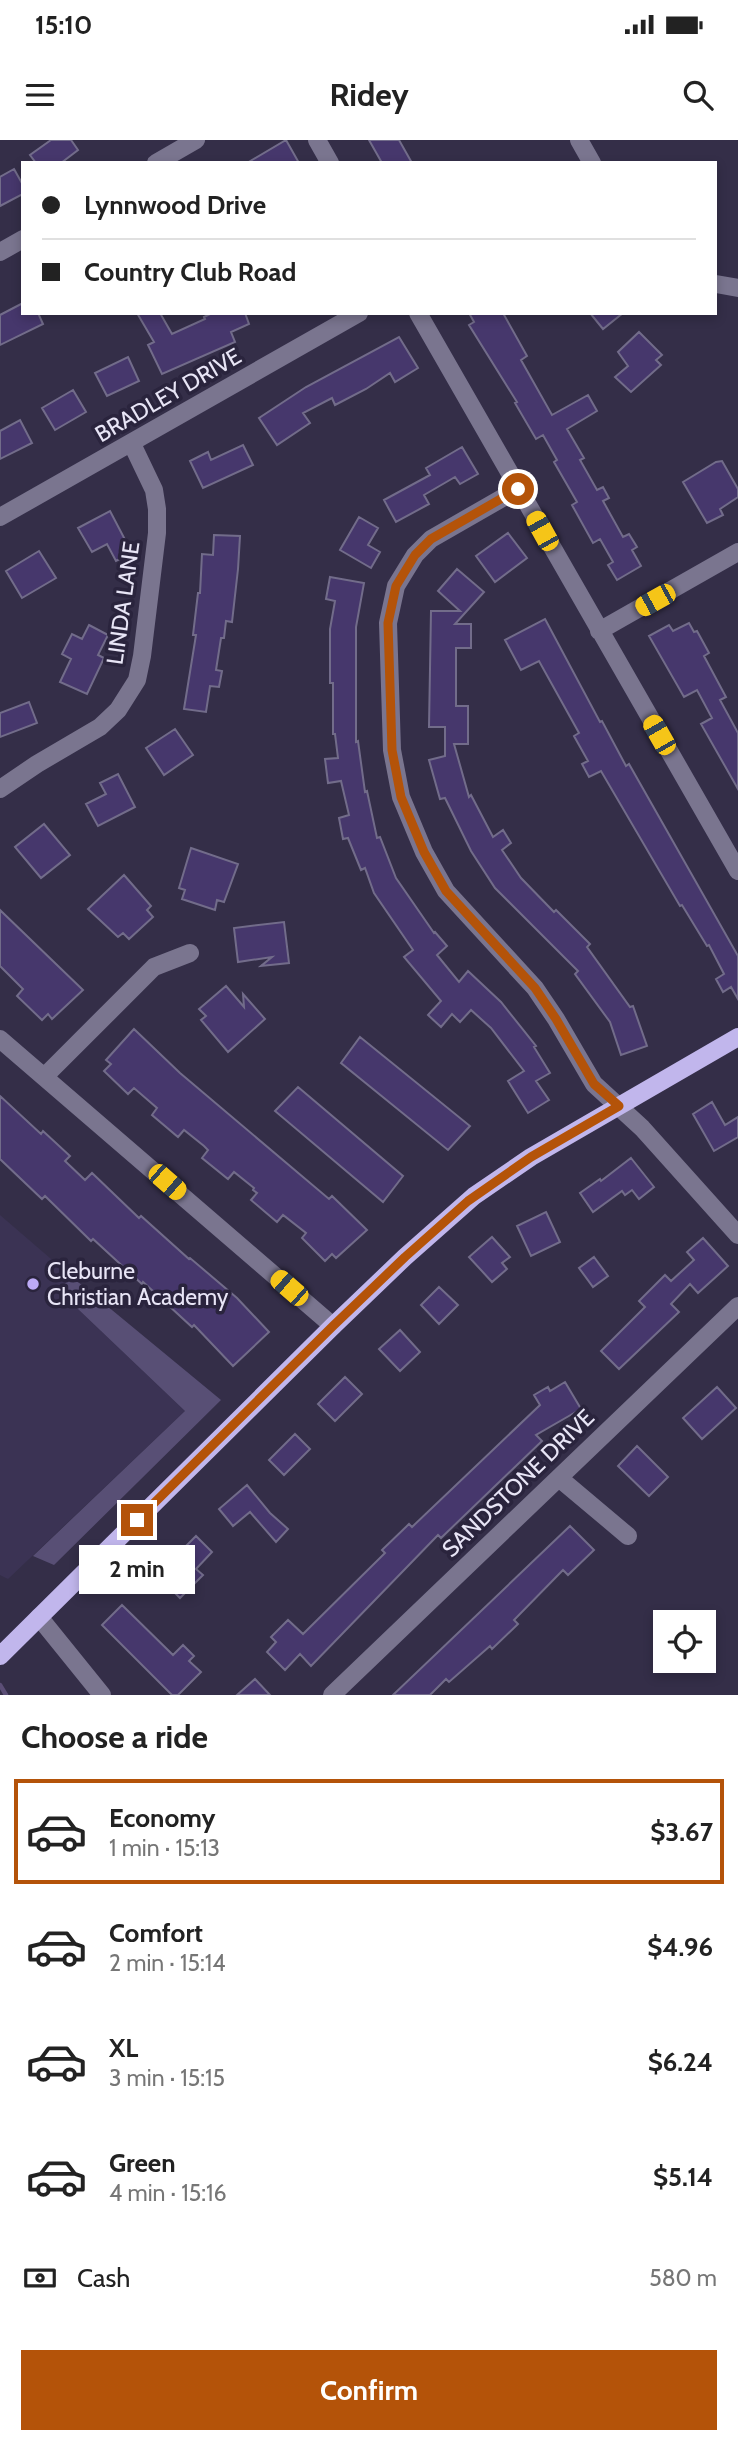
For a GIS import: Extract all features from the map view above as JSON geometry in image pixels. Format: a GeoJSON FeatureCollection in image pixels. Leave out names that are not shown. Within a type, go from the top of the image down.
{"type":"FeatureCollection","features":[{"type":"Feature","properties":{"kind":"main road"},"geometry":{"type":"LineString","coordinates":[[0,1656],[333,1326],[474,1196],[531,1157],[738,1037]]}},
{"type":"Feature","properties":{"kind":"street"},"geometry":{"type":"LineString","coordinates":[[159,161],[196,140]]}},
{"type":"Feature","properties":{"kind":"street"},"geometry":{"type":"LineString","coordinates":[[317,140],[329,161]]}},
{"type":"Feature","properties":{"kind":"street"},"geometry":{"type":"LineString","coordinates":[[579,140],[591,161]]}},
{"type":"Feature","properties":{"kind":"street"},"geometry":{"type":"LineString","coordinates":[[0,252],[21,240]]}},
{"type":"Feature","properties":{"kind":"street"},"geometry":{"type":"LineString","coordinates":[[717,284],[738,288]]}},
{"type":"Feature","properties":{"kind":"street","name":"BRADLEY DRIVE"},"geometry":{"type":"LineString","coordinates":[[0,517],[356,315]]}},
{"type":"Feature","properties":{"kind":"street"},"geometry":{"type":"LineString","coordinates":[[419,315],[738,871]]}},
{"type":"Feature","properties":{"kind":"street","name":"LINDA LANE"},"geometry":{"type":"LineString","coordinates":[[0,789],[100,727],[118,710],[137,680],[158,509],[154,490],[132,444]]}},
{"type":"Feature","properties":{"kind":"street"},"geometry":{"type":"LineString","coordinates":[[518,489],[431,539],[415,555],[396,586],[388,623],[392,750],[401,797],[424,852],[446,891],[535,988],[594,1084],[642,1128],[738,1234]]}},
{"type":"Feature","properties":{"kind":"street"},"geometry":{"type":"LineString","coordinates":[[599,631],[738,552]]}},
{"type":"Feature","properties":{"kind":"street"},"geometry":{"type":"LineString","coordinates":[[45,1076],[154,967],[190,953]]}},
{"type":"Feature","properties":{"kind":"street"},"geometry":{"type":"LineString","coordinates":[[0,1039],[333,1326]]}},
{"type":"Feature","properties":{"kind":"street","name":"SANDSTONE DRIVE"},"geometry":{"type":"LineString","coordinates":[[332,1695],[738,1306]]}},
{"type":"Feature","properties":{"kind":"street"},"geometry":{"type":"LineString","coordinates":[[559,1478],[628,1536]]}},
{"type":"Feature","properties":{"kind":"street"},"geometry":{"type":"LineString","coordinates":[[39,1618],[102,1695]]}},
{"type":"Feature","properties":{"kind":"shaded area"},"geometry":{"type":"Polygon","coordinates":[[[0,1215],[72,1277],[59,1291],[185,1411],[8,1579],[0,1575],[0,1215]]]}},
{"type":"Feature","properties":{"kind":"shaded area"},"geometry":{"type":"Polygon","coordinates":[[[72,1277],[221,1400],[54,1565],[33,1556],[185,1411],[58,1290],[72,1277]]]}},
{"type":"Feature","properties":{"kind":"building"},"geometry":{"type":"Polygon","coordinates":[[[51,140],[71,140],[78,150],[64,161],[34,161],[30,155],[51,140]]]}},
{"type":"Feature","properties":{"kind":"building"},"geometry":{"type":"Polygon","coordinates":[[[286,140],[298,161],[250,161],[286,140]]]}},
{"type":"Feature","properties":{"kind":"building"},"geometry":{"type":"Polygon","coordinates":[[[369,140],[399,140],[411,161],[381,161],[369,140]]]}},
{"type":"Feature","properties":{"kind":"building"},"geometry":{"type":"Polygon","coordinates":[[[14,169],[21,181],[21,195],[0,206],[0,177],[14,169]]]}},
{"type":"Feature","properties":{"kind":"building"},"geometry":{"type":"Polygon","coordinates":[[[21,304],[21,315],[39,315],[43,324],[0,345],[0,315],[21,304]]]}},
{"type":"Feature","properties":{"kind":"building"},"geometry":{"type":"Polygon","coordinates":[[[138,315],[161,315],[172,334],[205,319],[208,315],[246,315],[249,324],[231,332],[235,342],[162,374],[148,345],[154,342],[138,315]]]}},
{"type":"Feature","properties":{"kind":"building"},"geometry":{"type":"Polygon","coordinates":[[[470,315],[504,315],[527,356],[521,360],[552,415],[588,395],[597,411],[567,429],[584,458],[580,460],[597,490],[603,487],[609,498],[603,501],[623,537],[629,534],[637,547],[632,550],[641,566],[617,580],[608,565],[613,562],[600,539],[593,543],[572,505],[577,502],[554,462],[557,460],[543,435],[536,439],[515,403],[517,402],[469,325],[474,322],[470,315]]]}},
{"type":"Feature","properties":{"kind":"building"},"geometry":{"type":"Polygon","coordinates":[[[592,315],[620,315],[603,329],[592,315]]]}},
{"type":"Feature","properties":{"kind":"building"},"geometry":{"type":"Polygon","coordinates":[[[639,332],[662,355],[656,360],[661,365],[631,392],[615,377],[628,366],[618,352],[639,332]]]}},
{"type":"Feature","properties":{"kind":"building"},"geometry":{"type":"Polygon","coordinates":[[[399,337],[418,368],[395,382],[390,373],[335,405],[332,398],[303,413],[310,423],[277,445],[259,418],[306,387],[399,337]]]}},
{"type":"Feature","properties":{"kind":"building"},"geometry":{"type":"Polygon","coordinates":[[[128,357],[139,381],[107,396],[95,373],[128,357]]]}},
{"type":"Feature","properties":{"kind":"building"},"geometry":{"type":"Polygon","coordinates":[[[73,390],[86,412],[55,430],[42,408],[73,390]]]}},
{"type":"Feature","properties":{"kind":"building"},"geometry":{"type":"Polygon","coordinates":[[[20,420],[32,443],[0,459],[0,431],[20,420]]]}},
{"type":"Feature","properties":{"kind":"building"},"geometry":{"type":"Polygon","coordinates":[[[243,445],[253,465],[203,488],[190,461],[208,452],[211,460],[243,445]]]}},
{"type":"Feature","properties":{"kind":"building"},"geometry":{"type":"Polygon","coordinates":[[[462,447],[478,474],[460,484],[455,477],[424,495],[429,504],[396,522],[384,500],[430,475],[426,468],[462,447]]]}},
{"type":"Feature","properties":{"kind":"building"},"geometry":{"type":"Polygon","coordinates":[[[722,461],[738,489],[738,497],[720,509],[723,515],[707,523],[683,482],[722,461]]]}},
{"type":"Feature","properties":{"kind":"building"},"geometry":{"type":"Polygon","coordinates":[[[110,511],[132,553],[116,561],[107,544],[92,552],[78,528],[110,511]]]}},
{"type":"Feature","properties":{"kind":"building"},"geometry":{"type":"Polygon","coordinates":[[[359,517],[378,528],[368,545],[380,552],[371,568],[340,550],[359,517]]]}},
{"type":"Feature","properties":{"kind":"building"},"geometry":{"type":"Polygon","coordinates":[[[508,533],[527,558],[495,582],[476,556],[508,533]]]}},
{"type":"Feature","properties":{"kind":"building"},"geometry":{"type":"Polygon","coordinates":[[[214,535],[240,536],[232,622],[226,621],[224,638],[221,638],[216,670],[222,671],[219,687],[210,686],[206,712],[184,709],[196,635],[193,635],[200,593],[202,554],[213,555],[214,535]]]}},
{"type":"Feature","properties":{"kind":"building"},"geometry":{"type":"Polygon","coordinates":[[[39,551],[56,578],[22,598],[6,571],[39,551]]]}},
{"type":"Feature","properties":{"kind":"building"},"geometry":{"type":"Polygon","coordinates":[[[457,569],[484,592],[455,624],[471,624],[471,648],[456,648],[456,706],[468,706],[468,744],[454,744],[469,797],[471,795],[493,837],[503,830],[511,843],[502,850],[521,878],[590,944],[587,947],[630,1007],[633,1006],[647,1046],[621,1055],[610,1022],[575,974],[578,971],[495,888],[471,851],[445,798],[440,799],[429,760],[445,756],[445,727],[429,727],[431,611],[460,611],[438,591],[457,569]]]}},
{"type":"Feature","properties":{"kind":"building"},"geometry":{"type":"Polygon","coordinates":[[[330,577],[364,583],[356,627],[356,742],[358,741],[365,792],[367,791],[377,838],[380,837],[396,878],[434,933],[447,946],[437,955],[459,982],[468,971],[501,1002],[536,1046],[534,1047],[550,1073],[536,1081],[549,1100],[528,1113],[508,1081],[524,1071],[491,1028],[471,1010],[460,1022],[452,1014],[441,1027],[428,1015],[441,1001],[404,957],[413,950],[374,893],[365,868],[361,870],[348,838],[343,839],[339,818],[349,815],[341,781],[328,783],[325,759],[338,758],[333,734],[333,683],[330,683],[330,629],[335,601],[326,599],[330,577]]]}},
{"type":"Feature","properties":{"kind":"building"},"geometry":{"type":"Polygon","coordinates":[[[545,619],[600,722],[602,721],[626,766],[629,764],[738,956],[738,999],[731,987],[723,992],[716,979],[724,974],[709,945],[707,946],[682,905],[680,906],[601,771],[589,777],[582,764],[588,761],[574,736],[579,733],[539,661],[521,670],[505,640],[545,619]]]}},
{"type":"Feature","properties":{"kind":"building"},"geometry":{"type":"Polygon","coordinates":[[[689,623],[694,632],[697,631],[709,653],[704,656],[726,697],[720,700],[738,733],[738,789],[701,724],[712,718],[697,690],[684,697],[649,636],[669,625],[673,631],[689,623]]]}},
{"type":"Feature","properties":{"kind":"building"},"geometry":{"type":"Polygon","coordinates":[[[89,625],[108,635],[98,655],[104,658],[87,694],[60,682],[71,659],[62,654],[72,634],[82,639],[89,625]]]}},
{"type":"Feature","properties":{"kind":"building"},"geometry":{"type":"Polygon","coordinates":[[[29,702],[37,723],[0,737],[0,713],[29,702]]]}},
{"type":"Feature","properties":{"kind":"building"},"geometry":{"type":"Polygon","coordinates":[[[175,729],[193,755],[164,775],[146,748],[175,729]]]}},
{"type":"Feature","properties":{"kind":"building"},"geometry":{"type":"Polygon","coordinates":[[[118,774],[135,807],[98,826],[86,804],[106,794],[100,783],[118,774]]]}},
{"type":"Feature","properties":{"kind":"building"},"geometry":{"type":"Polygon","coordinates":[[[44,824],[70,855],[41,878],[15,847],[44,824]]]}},
{"type":"Feature","properties":{"kind":"building"},"geometry":{"type":"Polygon","coordinates":[[[191,848],[238,864],[224,902],[217,900],[215,910],[182,899],[185,890],[179,888],[191,848]]]}},
{"type":"Feature","properties":{"kind":"building"},"geometry":{"type":"Polygon","coordinates":[[[124,875],[151,906],[147,910],[153,917],[129,939],[123,933],[118,937],[88,909],[124,875]]]}},
{"type":"Feature","properties":{"kind":"building"},"geometry":{"type":"Polygon","coordinates":[[[0,910],[83,990],[52,1019],[48,1014],[42,1020],[17,996],[23,989],[0,966],[0,910]]]}},
{"type":"Feature","properties":{"kind":"building"},"geometry":{"type":"Polygon","coordinates":[[[284,922],[289,963],[261,966],[272,957],[238,962],[234,928],[284,922]]]}},
{"type":"Feature","properties":{"kind":"building"},"geometry":{"type":"Polygon","coordinates":[[[226,986],[244,1007],[243,994],[265,1019],[228,1052],[201,1020],[206,1016],[199,1009],[226,986]]]}},
{"type":"Feature","properties":{"kind":"building"},"geometry":{"type":"Polygon","coordinates":[[[134,1029],[180,1073],[329,1199],[332,1196],[367,1230],[336,1258],[332,1254],[325,1261],[302,1238],[306,1233],[283,1215],[277,1222],[251,1200],[257,1193],[254,1188],[234,1172],[228,1179],[202,1158],[208,1150],[204,1146],[184,1130],[178,1137],[152,1115],[157,1108],[134,1088],[128,1094],[104,1071],[111,1064],[106,1060],[134,1029]]]}},
{"type":"Feature","properties":{"kind":"building"},"geometry":{"type":"Polygon","coordinates":[[[360,1037],[470,1126],[448,1150],[341,1063],[360,1037]]]}},
{"type":"Feature","properties":{"kind":"building"},"geometry":{"type":"Polygon","coordinates":[[[298,1087],[403,1176],[383,1202],[275,1111],[298,1087]]]}},
{"type":"Feature","properties":{"kind":"building"},"geometry":{"type":"Polygon","coordinates":[[[0,1096],[41,1134],[43,1131],[70,1156],[65,1161],[85,1180],[92,1173],[139,1218],[141,1216],[237,1298],[269,1332],[233,1366],[194,1325],[192,1327],[93,1239],[91,1241],[45,1196],[42,1199],[0,1159],[0,1096]]]}},
{"type":"Feature","properties":{"kind":"building"},"geometry":{"type":"Polygon","coordinates":[[[712,1102],[725,1125],[738,1117],[738,1137],[714,1151],[693,1114],[712,1102]]]}},
{"type":"Feature","properties":{"kind":"building"},"geometry":{"type":"Polygon","coordinates":[[[631,1158],[654,1187],[639,1199],[632,1190],[625,1195],[622,1191],[593,1212],[580,1193],[631,1158]]]}},
{"type":"Feature","properties":{"kind":"building"},"geometry":{"type":"Polygon","coordinates":[[[546,1212],[560,1242],[531,1256],[517,1226],[546,1212]]]}},
{"type":"Feature","properties":{"kind":"building"},"geometry":{"type":"Polygon","coordinates":[[[492,1237],[510,1257],[502,1263],[507,1269],[492,1282],[469,1257],[492,1237]]]}},
{"type":"Feature","properties":{"kind":"building"},"geometry":{"type":"Polygon","coordinates":[[[703,1238],[728,1266],[698,1293],[690,1284],[671,1304],[679,1312],[619,1369],[601,1351],[645,1307],[639,1301],[665,1275],[671,1281],[694,1260],[687,1252],[703,1238]]]}},
{"type":"Feature","properties":{"kind":"building"},"geometry":{"type":"Polygon","coordinates":[[[594,1257],[608,1276],[593,1287],[579,1268],[594,1257]]]}},
{"type":"Feature","properties":{"kind":"building"},"geometry":{"type":"Polygon","coordinates":[[[439,1287],[458,1305],[439,1324],[421,1305],[439,1287]]]}},
{"type":"Feature","properties":{"kind":"building"},"geometry":{"type":"Polygon","coordinates":[[[400,1330],[420,1352],[400,1371],[379,1349],[400,1330]]]}},
{"type":"Feature","properties":{"kind":"building"},"geometry":{"type":"Polygon","coordinates":[[[345,1377],[362,1394],[335,1421],[318,1404],[345,1377]]]}},
{"type":"Feature","properties":{"kind":"building"},"geometry":{"type":"Polygon","coordinates":[[[565,1382],[581,1409],[536,1435],[542,1441],[441,1538],[438,1535],[311,1666],[300,1654],[285,1670],[267,1652],[276,1642],[271,1637],[288,1620],[303,1634],[385,1553],[382,1550],[409,1524],[412,1527],[540,1405],[534,1395],[548,1387],[550,1391],[565,1382]]]}},
{"type":"Feature","properties":{"kind":"building"},"geometry":{"type":"Polygon","coordinates":[[[717,1387],[736,1408],[702,1439],[683,1418],[717,1387]]]}},
{"type":"Feature","properties":{"kind":"building"},"geometry":{"type":"Polygon","coordinates":[[[295,1434],[310,1449],[284,1475],[269,1460],[295,1434]]]}},
{"type":"Feature","properties":{"kind":"building"},"geometry":{"type":"Polygon","coordinates":[[[637,1446],[668,1477],[649,1496],[618,1466],[637,1446]]]}},
{"type":"Feature","properties":{"kind":"building"},"geometry":{"type":"Polygon","coordinates":[[[247,1485],[270,1513],[288,1529],[276,1542],[250,1512],[233,1526],[219,1509],[247,1485]]]}},
{"type":"Feature","properties":{"kind":"building"},"geometry":{"type":"Polygon","coordinates":[[[570,1526],[594,1550],[568,1575],[563,1570],[514,1620],[518,1624],[492,1649],[490,1646],[449,1682],[446,1679],[430,1695],[393,1695],[570,1526]]]}},
{"type":"Feature","properties":{"kind":"building"},"geometry":{"type":"Polygon","coordinates":[[[196,1536],[212,1552],[196,1569],[203,1575],[180,1598],[157,1575],[196,1536]]]}},
{"type":"Feature","properties":{"kind":"building"},"geometry":{"type":"Polygon","coordinates":[[[122,1605],[173,1655],[183,1645],[194,1656],[189,1661],[201,1672],[178,1695],[172,1695],[102,1625],[122,1605]]]}},
{"type":"Feature","properties":{"kind":"building"},"geometry":{"type":"Polygon","coordinates":[[[255,1679],[270,1695],[237,1695],[255,1679]]]}},
{"type":"Feature","properties":{"kind":"waterway"},"geometry":{"type":"LineString","coordinates":[[0,1685],[6,1695]]}},
{"type":"Feature","properties":{"kind":"place","name":"Cleburne Christian Academy"},"geometry":{"type":"Point","coordinates":[33,1284]}},
{"type":"Feature","properties":{"kind":"route"},"geometry":{"type":"LineString","coordinates":[[137,1520],[333,1326],[468,1201],[531,1157],[619,1106],[594,1084],[535,988],[446,891],[424,852],[401,797],[392,750],[388,623],[396,586],[415,555],[431,539],[518,489]]}}]}
